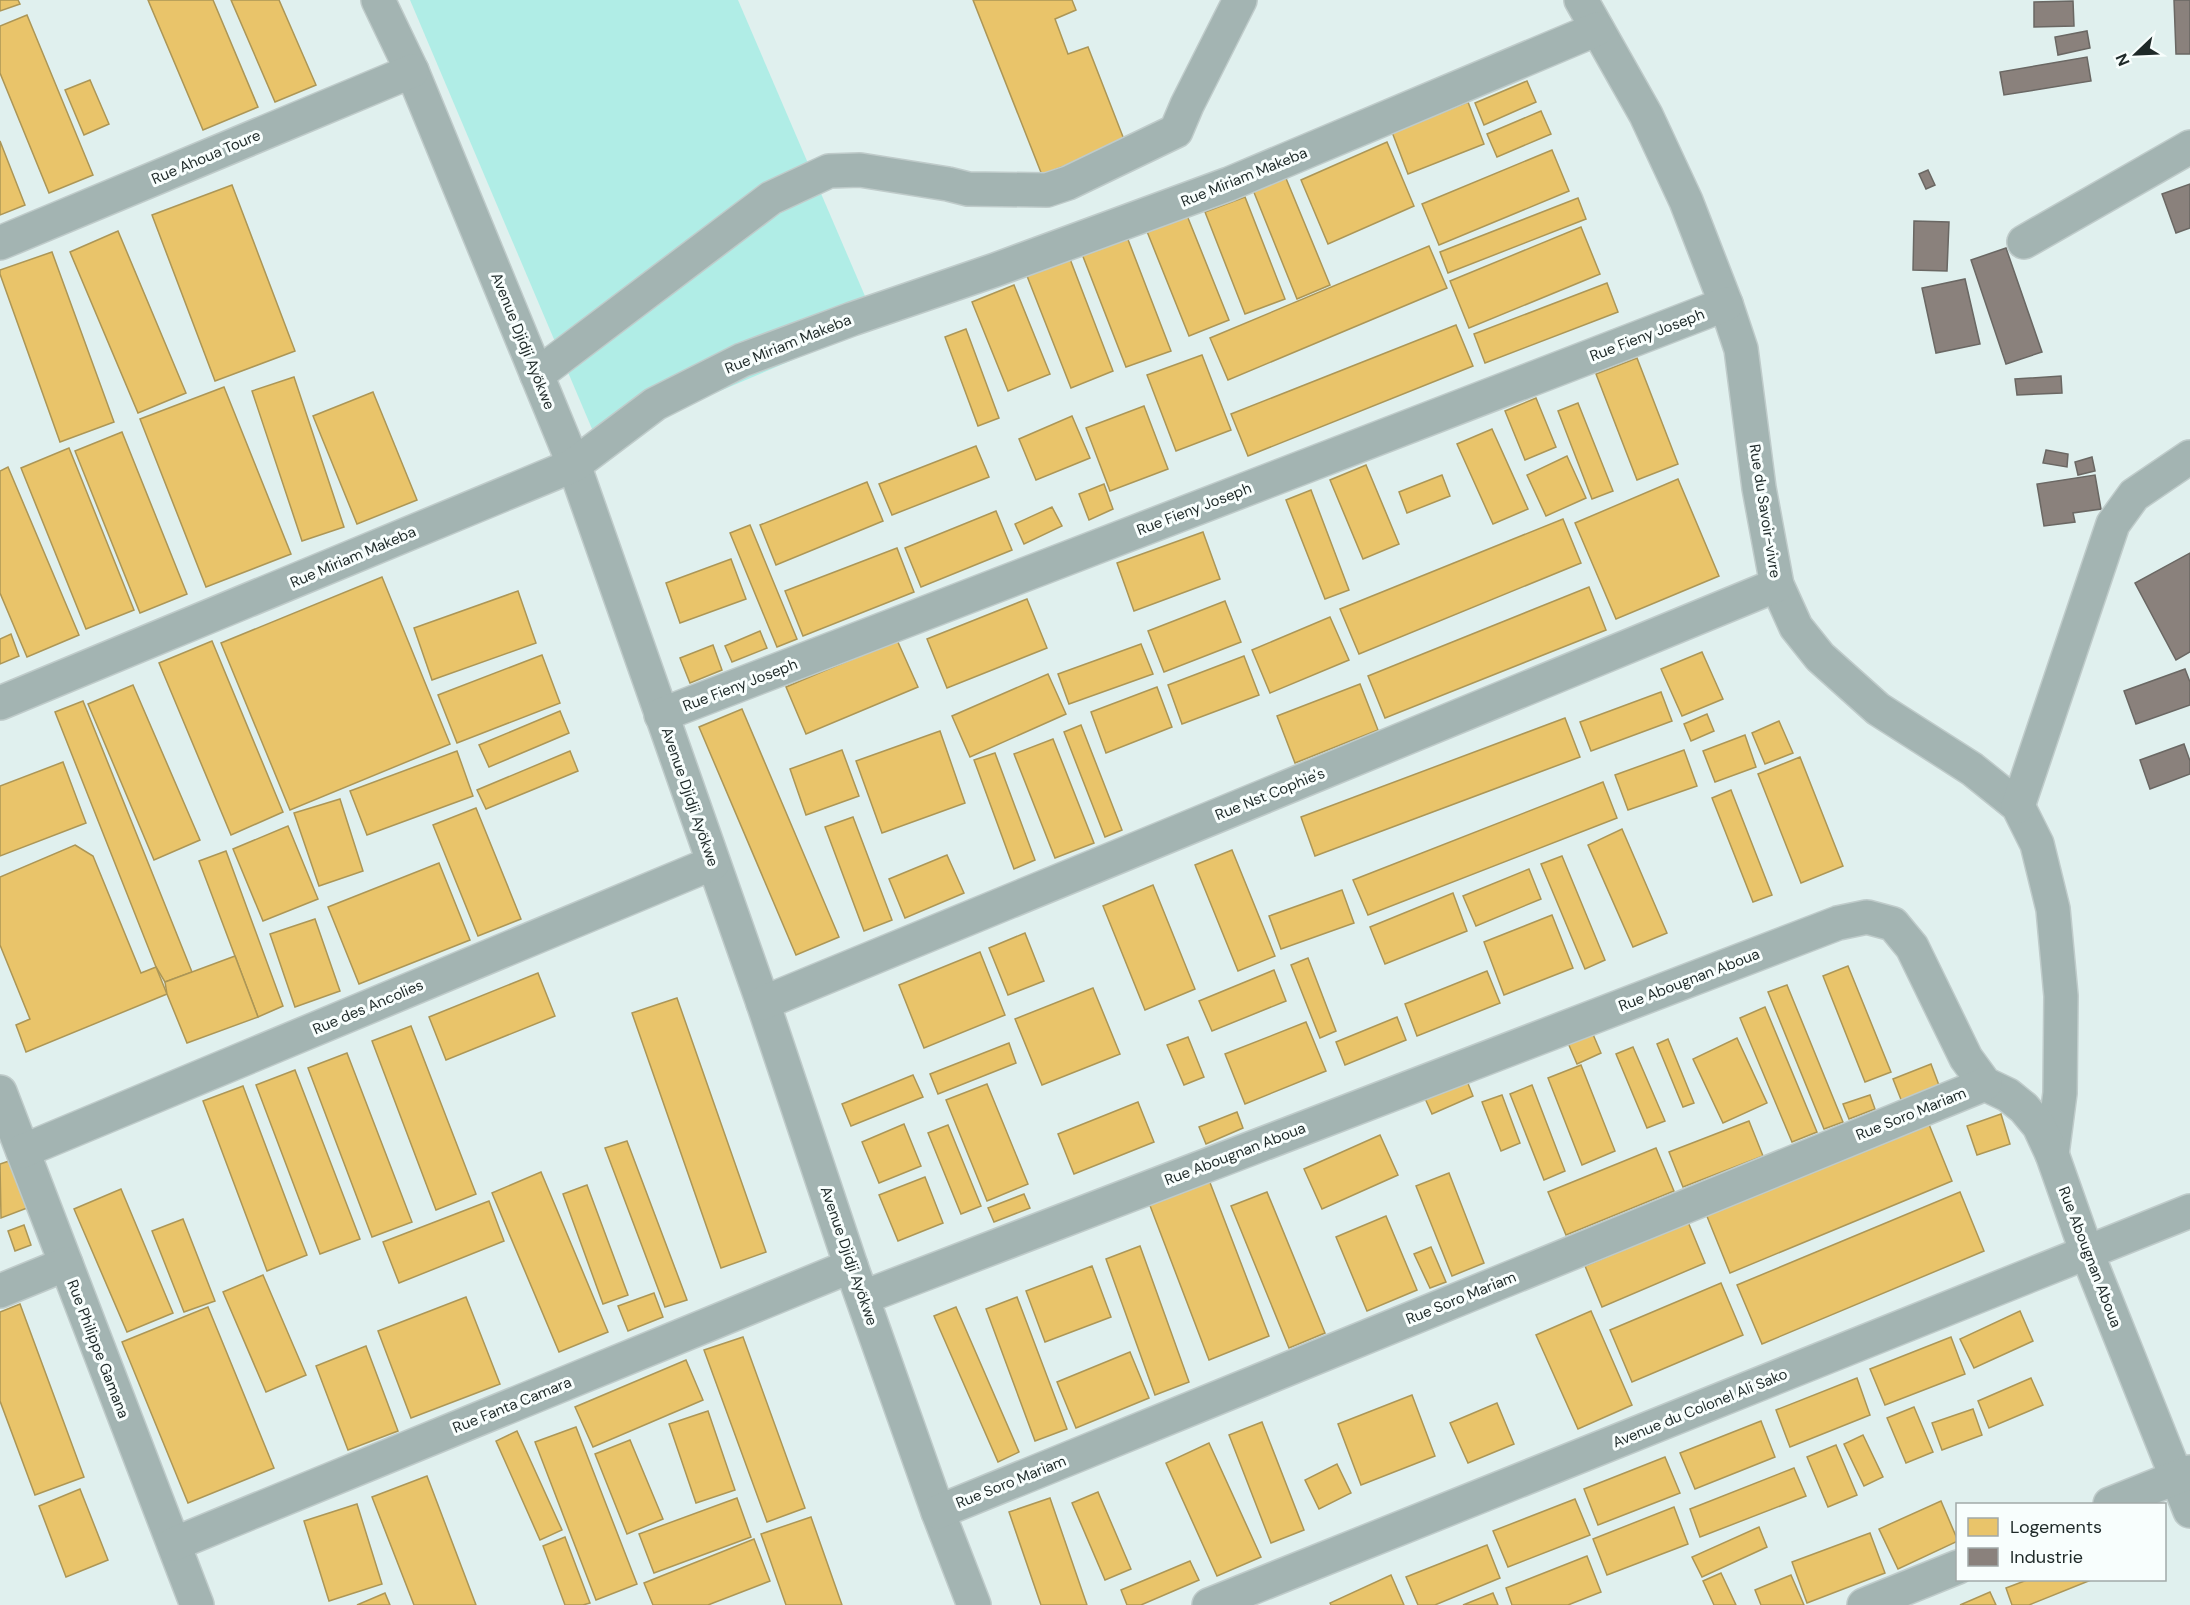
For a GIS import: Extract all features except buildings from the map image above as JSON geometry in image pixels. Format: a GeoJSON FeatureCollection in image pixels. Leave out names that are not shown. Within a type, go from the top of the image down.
{"type":"FeatureCollection","features":[{"type":"Feature","properties":{"kind":"street","name":"Avenue Djidji Ayökwe"},"geometry":{"type":"LineString","coordinates":[[378,0],[412,70],[574,465],[763,1004],[851,1266],[864,1297],[938,1512],[974,1605]]}},
{"type":"Feature","properties":{"kind":"street"},"geometry":{"type":"LineString","coordinates":[[537,375],[771,198],[829,171],[860,170],[968,189],[1047,190],[1068,183],[1176,131],[1240,0]]}},
{"type":"Feature","properties":{"kind":"street","name":"Rue du Savoir-vivre"},"geometry":{"type":"LineString","coordinates":[[1581,0],[1651,126],[1686,201],[1726,304],[1741,349],[1759,488],[1776,585],[1796,627],[1820,657],[1878,709],[1972,769],[2018,806],[2037,844],[2053,909],[2061,996],[2061,1093],[2052,1154]]}},
{"type":"Feature","properties":{"kind":"street","name":"Rue Miriam Makeba"},"geometry":{"type":"LineString","coordinates":[[0,703],[574,465],[655,404],[742,360],[1228,184],[1597,29]]}},
{"type":"Feature","properties":{"kind":"street","name":"Rue Ahoua Toure"},"geometry":{"type":"LineString","coordinates":[[0,243],[412,70]]}},
{"type":"Feature","properties":{"kind":"street"},"geometry":{"type":"LineString","coordinates":[[2024,242],[2190,147]]}},
{"type":"Feature","properties":{"kind":"street","name":"Rue Fieny Joseph"},"geometry":{"type":"LineString","coordinates":[[661,715],[1726,304]]}},
{"type":"Feature","properties":{"kind":"street"},"geometry":{"type":"LineString","coordinates":[[2018,806],[2113,524],[2134,495],[2190,457]]}},
{"type":"Feature","properties":{"kind":"street","name":"Rue Nst Cophie's"},"geometry":{"type":"LineString","coordinates":[[763,1004],[1776,585]]}},
{"type":"Feature","properties":{"kind":"street","name":"Rue des Ancolies"},"geometry":{"type":"LineString","coordinates":[[23,1150],[713,863]]}},
{"type":"Feature","properties":{"kind":"street","name":"Rue Abougnan Aboua"},"geometry":{"type":"LineString","coordinates":[[864,1297],[1827,927],[1868,917],[1893,924],[1912,947],[1966,1058],[1985,1084],[2008,1095],[2024,1108],[2039,1126],[2052,1154],[2087,1253],[2183,1475],[2190,1510]]}},
{"type":"Feature","properties":{"kind":"street","name":"Rue Soro Mariam"},"geometry":{"type":"LineString","coordinates":[[938,1512],[1985,1084]]}},
{"type":"Feature","properties":{"kind":"street","name":"Rue Philippe Gamana"},"geometry":{"type":"LineString","coordinates":[[0,1092],[197,1605]]}},
{"type":"Feature","properties":{"kind":"street","name":"Avenue du Colonel Ali Sako"},"geometry":{"type":"LineString","coordinates":[[1209,1605],[2190,1210]]}},
{"type":"Feature","properties":{"kind":"street"},"geometry":{"type":"LineString","coordinates":[[0,1291],[66,1264]]}},
{"type":"Feature","properties":{"kind":"street","name":"Rue Fanta Camara"},"geometry":{"type":"LineString","coordinates":[[174,1544],[851,1266]]}},
{"type":"Feature","properties":{"kind":"street"},"geometry":{"type":"LineString","coordinates":[[2113,1503],[2183,1475]]}},
{"type":"Feature","properties":{"kind":"street"},"geometry":{"type":"LineString","coordinates":[[1864,1605],[1956,1568]]}},
{"type":"Feature","properties":{"kind":"shaded area"},"geometry":{"type":"Polygon","coordinates":[[[410,0],[738,0],[877,324],[598,443],[410,0]]]}}]}
